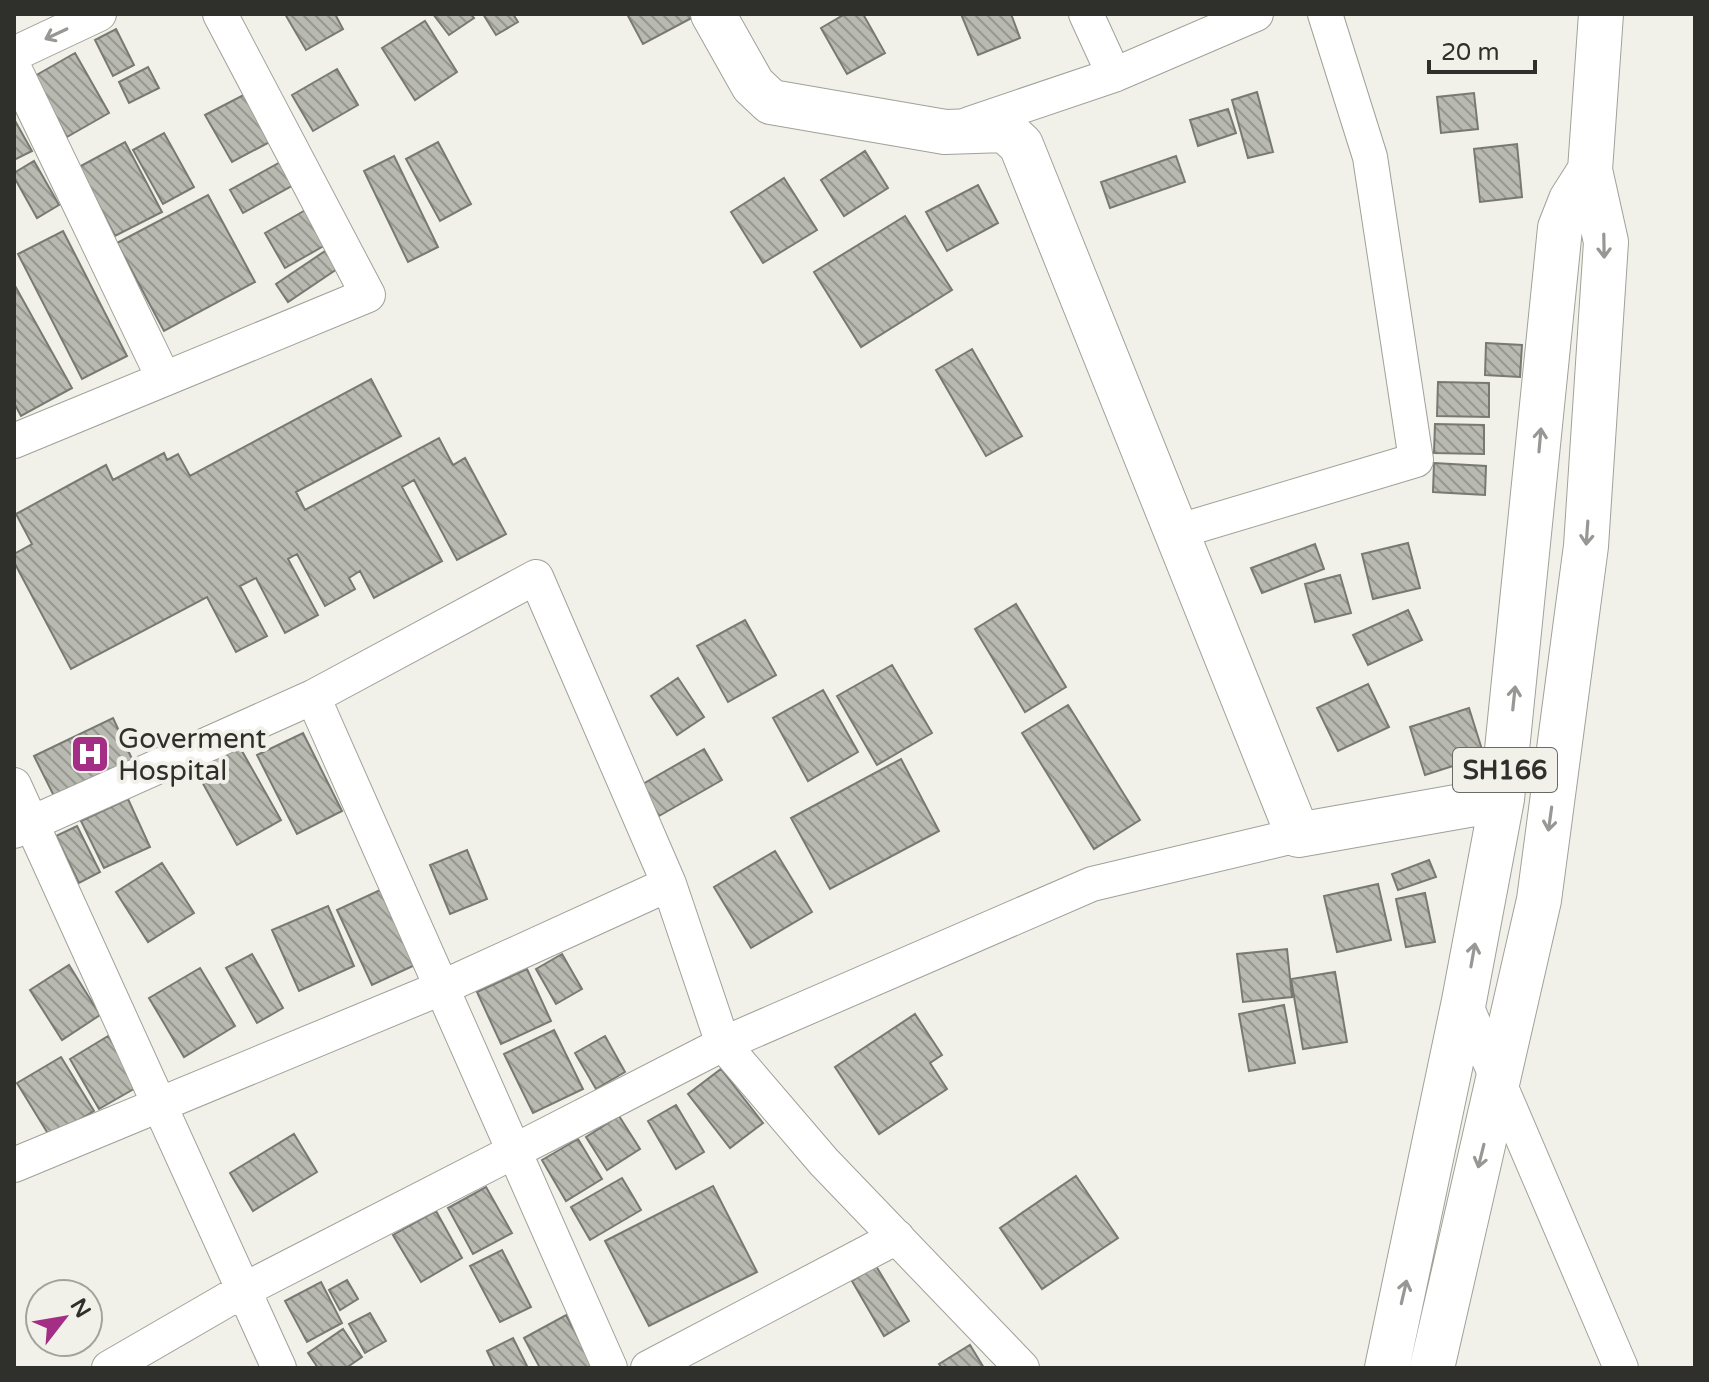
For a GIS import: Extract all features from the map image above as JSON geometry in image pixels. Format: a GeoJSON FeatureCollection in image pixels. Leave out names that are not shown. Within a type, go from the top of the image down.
{"type":"FeatureCollection","features":[{"type":"Feature","properties":{"kind":"main road"},"geometry":{"type":"LineString","coordinates":[[713,14],[753,85],[771,102],[945,132],[1005,130],[1021,145],[1298,835],[1502,799]]}},
{"type":"Feature","properties":{"kind":"main road","name":"SH166"},"geometry":{"type":"LineString","coordinates":[[1432,1368],[1539,900],[1586,546],[1606,242],[1590,170],[1601,14]]}},
{"type":"Feature","properties":{"kind":"main road","name":"SH166"},"geometry":{"type":"LineString","coordinates":[[1387,1368],[1464,1001],[1502,799],[1560,228],[1571,200],[1590,170]]}},
{"type":"Feature","properties":{"kind":"street"},"geometry":{"type":"LineString","coordinates":[[14,54],[99,14]]}},
{"type":"Feature","properties":{"kind":"street"},"geometry":{"type":"LineString","coordinates":[[14,441],[368,295],[220,14]]}},
{"type":"Feature","properties":{"kind":"street"},"geometry":{"type":"LineString","coordinates":[[1086,14],[1114,75]]}},
{"type":"Feature","properties":{"kind":"street"},"geometry":{"type":"LineString","coordinates":[[945,132],[1114,75],[1256,14]]}},
{"type":"Feature","properties":{"kind":"street"},"geometry":{"type":"LineString","coordinates":[[1176,532],[1416,460],[1370,157],[1325,14]]}},
{"type":"Feature","properties":{"kind":"street"},"geometry":{"type":"LineString","coordinates":[[14,68],[164,379]]}},
{"type":"Feature","properties":{"kind":"street"},"geometry":{"type":"LineString","coordinates":[[23,827],[313,697],[536,577],[669,884],[723,1044],[824,1162],[1022,1368]]}},
{"type":"Feature","properties":{"kind":"street"},"geometry":{"type":"LineString","coordinates":[[313,697],[610,1368]]}},
{"type":"Feature","properties":{"kind":"street"},"geometry":{"type":"LineString","coordinates":[[14,785],[23,827],[158,1103],[279,1368]]}},
{"type":"Feature","properties":{"kind":"street"},"geometry":{"type":"LineString","coordinates":[[109,1368],[242,1291],[723,1044],[1092,884],[1298,835]]}},
{"type":"Feature","properties":{"kind":"street"},"geometry":{"type":"LineString","coordinates":[[14,1165],[441,988],[669,884]]}},
{"type":"Feature","properties":{"kind":"street"},"geometry":{"type":"LineString","coordinates":[[1464,1001],[1621,1368]]}},
{"type":"Feature","properties":{"kind":"street"},"geometry":{"type":"LineString","coordinates":[[648,1368],[897,1237]]}},
{"type":"Feature","properties":{"kind":"building"},"geometry":{"type":"Polygon","coordinates":[[[285,14],[335,14],[343,29],[306,50],[285,14]]]}},
{"type":"Feature","properties":{"kind":"building"},"geometry":{"type":"Polygon","coordinates":[[[433,14],[471,14],[474,18],[449,35],[433,14]]]}},
{"type":"Feature","properties":{"kind":"building"},"geometry":{"type":"Polygon","coordinates":[[[483,14],[513,14],[518,22],[496,35],[483,14]]]}},
{"type":"Feature","properties":{"kind":"building"},"geometry":{"type":"Polygon","coordinates":[[[627,14],[699,14],[643,44],[627,14]]]}},
{"type":"Feature","properties":{"kind":"building"},"geometry":{"type":"Polygon","coordinates":[[[845,14],[863,14],[885,53],[847,74],[821,28],[845,14]]]}},
{"type":"Feature","properties":{"kind":"building"},"geometry":{"type":"Polygon","coordinates":[[[961,14],[1011,14],[1020,38],[978,55],[961,14]]]}},
{"type":"Feature","properties":{"kind":"building"},"geometry":{"type":"Polygon","coordinates":[[[425,21],[457,72],[415,100],[382,48],[425,21]]]}},
{"type":"Feature","properties":{"kind":"building"},"geometry":{"type":"Polygon","coordinates":[[[116,29],[134,65],[113,76],[95,40],[116,29]]]}},
{"type":"Feature","properties":{"kind":"building"},"geometry":{"type":"Polygon","coordinates":[[[75,53],[109,113],[67,137],[33,77],[75,53]]]}},
{"type":"Feature","properties":{"kind":"building"},"geometry":{"type":"Polygon","coordinates":[[[148,67],[159,88],[129,103],[119,82],[148,67]]]}},
{"type":"Feature","properties":{"kind":"building"},"geometry":{"type":"Polygon","coordinates":[[[337,69],[358,105],[313,131],[292,95],[337,69]]]}},
{"type":"Feature","properties":{"kind":"building"},"geometry":{"type":"Polygon","coordinates":[[[255,89],[279,137],[232,162],[205,115],[255,89]]]}},
{"type":"Feature","properties":{"kind":"building"},"geometry":{"type":"Polygon","coordinates":[[[1257,92],[1273,152],[1248,158],[1232,100],[1257,92]]]}},
{"type":"Feature","properties":{"kind":"building"},"geometry":{"type":"Polygon","coordinates":[[[1474,93],[1478,129],[1441,133],[1437,97],[1474,93]]]}},
{"type":"Feature","properties":{"kind":"building"},"geometry":{"type":"Polygon","coordinates":[[[1228,109],[1236,133],[1198,146],[1190,120],[1228,109]]]}},
{"type":"Feature","properties":{"kind":"building"},"geometry":{"type":"Polygon","coordinates":[[[14,119],[32,151],[14,160],[14,119]]]}},
{"type":"Feature","properties":{"kind":"building"},"geometry":{"type":"Polygon","coordinates":[[[164,133],[194,187],[163,204],[133,150],[164,133]]]}},
{"type":"Feature","properties":{"kind":"building"},"geometry":{"type":"Polygon","coordinates":[[[125,142],[162,212],[115,236],[79,167],[125,142]]]}},
{"type":"Feature","properties":{"kind":"building"},"geometry":{"type":"Polygon","coordinates":[[[438,142],[471,204],[440,221],[406,159],[438,142]]]}},
{"type":"Feature","properties":{"kind":"building"},"geometry":{"type":"Polygon","coordinates":[[[1517,144],[1522,197],[1480,202],[1474,149],[1517,144]]]}},
{"type":"Feature","properties":{"kind":"building"},"geometry":{"type":"Polygon","coordinates":[[[865,151],[888,188],[844,216],[821,180],[865,151]]]}},
{"type":"Feature","properties":{"kind":"building"},"geometry":{"type":"Polygon","coordinates":[[[394,156],[438,247],[408,262],[364,171],[394,156]]]}},
{"type":"Feature","properties":{"kind":"building"},"geometry":{"type":"Polygon","coordinates":[[[1176,156],[1185,182],[1110,208],[1101,182],[1176,156]]]}},
{"type":"Feature","properties":{"kind":"building"},"geometry":{"type":"Polygon","coordinates":[[[284,160],[297,183],[243,213],[230,190],[284,160]]]}},
{"type":"Feature","properties":{"kind":"building"},"geometry":{"type":"Polygon","coordinates":[[[34,161],[59,205],[37,218],[14,177],[14,173],[34,161]]]}},
{"type":"Feature","properties":{"kind":"building"},"geometry":{"type":"Polygon","coordinates":[[[784,178],[817,230],[763,263],[731,212],[784,178]]]}},
{"type":"Feature","properties":{"kind":"building"},"geometry":{"type":"Polygon","coordinates":[[[978,185],[998,223],[947,251],[926,212],[978,185]]]}},
{"type":"Feature","properties":{"kind":"building"},"geometry":{"type":"Polygon","coordinates":[[[208,195],[255,282],[164,331],[117,243],[208,195]]]}},
{"type":"Feature","properties":{"kind":"building"},"geometry":{"type":"Polygon","coordinates":[[[309,208],[329,243],[285,268],[265,233],[309,208]]]}},
{"type":"Feature","properties":{"kind":"building"},"geometry":{"type":"Polygon","coordinates":[[[905,216],[952,290],[861,347],[814,272],[905,216]]]}},
{"type":"Feature","properties":{"kind":"building"},"geometry":{"type":"Polygon","coordinates":[[[63,231],[127,356],[82,379],[18,254],[63,231]]]}},
{"type":"Feature","properties":{"kind":"building"},"geometry":{"type":"Polygon","coordinates":[[[331,247],[343,265],[288,302],[276,284],[331,247]]]}},
{"type":"Feature","properties":{"kind":"building"},"geometry":{"type":"Polygon","coordinates":[[[14,284],[72,388],[21,416],[14,403],[14,284]]]}},
{"type":"Feature","properties":{"kind":"building"},"geometry":{"type":"Polygon","coordinates":[[[1486,343],[1522,345],[1520,377],[1485,375],[1486,343]]]}},
{"type":"Feature","properties":{"kind":"building"},"geometry":{"type":"Polygon","coordinates":[[[972,349],[1022,436],[986,456],[936,370],[972,349]]]}},
{"type":"Feature","properties":{"kind":"building"},"geometry":{"type":"Polygon","coordinates":[[[371,379],[401,436],[296,492],[305,510],[439,438],[453,465],[465,458],[506,534],[457,560],[414,480],[402,487],[442,561],[374,598],[360,571],[349,578],[355,589],[325,606],[297,554],[288,559],[318,615],[285,633],[256,578],[240,586],[267,636],[236,652],[207,597],[71,669],[14,562],[14,554],[32,544],[16,514],[106,465],[113,480],[164,453],[167,460],[178,454],[190,476],[371,379]]]}},
{"type":"Feature","properties":{"kind":"building"},"geometry":{"type":"Polygon","coordinates":[[[1438,382],[1489,383],[1489,417],[1437,416],[1438,382]]]}},
{"type":"Feature","properties":{"kind":"building"},"geometry":{"type":"Polygon","coordinates":[[[1435,424],[1484,425],[1484,454],[1434,453],[1435,424]]]}},
{"type":"Feature","properties":{"kind":"building"},"geometry":{"type":"Polygon","coordinates":[[[1434,463],[1486,466],[1485,495],[1433,492],[1434,463]]]}},
{"type":"Feature","properties":{"kind":"building"},"geometry":{"type":"Polygon","coordinates":[[[1408,543],[1420,588],[1373,599],[1362,554],[1408,543]]]}},
{"type":"Feature","properties":{"kind":"building"},"geometry":{"type":"Polygon","coordinates":[[[1315,544],[1324,569],[1262,593],[1251,568],[1315,544]]]}},
{"type":"Feature","properties":{"kind":"building"},"geometry":{"type":"Polygon","coordinates":[[[1340,575],[1351,613],[1315,622],[1305,584],[1340,575]]]}},
{"type":"Feature","properties":{"kind":"building"},"geometry":{"type":"Polygon","coordinates":[[[1016,604],[1066,687],[1025,712],[975,629],[1016,604]]]}},
{"type":"Feature","properties":{"kind":"building"},"geometry":{"type":"Polygon","coordinates":[[[1408,610],[1422,640],[1368,665],[1353,635],[1408,610]]]}},
{"type":"Feature","properties":{"kind":"building"},"geometry":{"type":"Polygon","coordinates":[[[745,620],[776,675],[728,702],[697,646],[745,620]]]}},
{"type":"Feature","properties":{"kind":"building"},"geometry":{"type":"Polygon","coordinates":[[[892,665],[932,733],[877,765],[837,696],[892,665]]]}},
{"type":"Feature","properties":{"kind":"building"},"geometry":{"type":"Polygon","coordinates":[[[678,678],[704,717],[677,735],[651,696],[678,678]]]}},
{"type":"Feature","properties":{"kind":"building"},"geometry":{"type":"Polygon","coordinates":[[[1368,684],[1389,727],[1338,751],[1317,708],[1368,684]]]}},
{"type":"Feature","properties":{"kind":"building"},"geometry":{"type":"Polygon","coordinates":[[[823,690],[858,752],[808,781],[773,718],[823,690]]]}},
{"type":"Feature","properties":{"kind":"building"},"geometry":{"type":"Polygon","coordinates":[[[1068,705],[1140,820],[1094,849],[1022,733],[1068,705]]]}},
{"type":"Feature","properties":{"kind":"building"},"geometry":{"type":"Polygon","coordinates":[[[1469,708],[1484,756],[1425,775],[1410,727],[1469,708]]]}},
{"type":"Feature","properties":{"kind":"building"},"geometry":{"type":"Polygon","coordinates":[[[113,718],[133,761],[55,798],[34,756],[113,718]]]}},
{"type":"Feature","properties":{"kind":"building"},"geometry":{"type":"Polygon","coordinates":[[[303,733],[342,811],[297,834],[257,755],[303,733]]]}},
{"type":"Feature","properties":{"kind":"building"},"geometry":{"type":"Polygon","coordinates":[[[238,744],[281,820],[237,845],[195,769],[238,744]]]}},
{"type":"Feature","properties":{"kind":"building"},"geometry":{"type":"Polygon","coordinates":[[[704,749],[722,780],[659,816],[641,785],[704,749]]]}},
{"type":"Feature","properties":{"kind":"building"},"geometry":{"type":"Polygon","coordinates":[[[901,759],[939,831],[830,889],[791,818],[901,759]]]}},
{"type":"Feature","properties":{"kind":"building"},"geometry":{"type":"Polygon","coordinates":[[[128,799],[150,847],[104,868],[81,821],[128,799]]]}},
{"type":"Feature","properties":{"kind":"building"},"geometry":{"type":"Polygon","coordinates":[[[77,826],[100,872],[79,883],[56,836],[77,826]]]}},
{"type":"Feature","properties":{"kind":"building"},"geometry":{"type":"Polygon","coordinates":[[[467,850],[487,899],[450,914],[430,865],[467,850]]]}},
{"type":"Feature","properties":{"kind":"building"},"geometry":{"type":"Polygon","coordinates":[[[775,851],[812,912],[751,948],[714,887],[775,851]]]}},
{"type":"Feature","properties":{"kind":"building"},"geometry":{"type":"Polygon","coordinates":[[[1429,860],[1436,877],[1398,890],[1392,874],[1429,860]]]}},
{"type":"Feature","properties":{"kind":"building"},"geometry":{"type":"Polygon","coordinates":[[[162,863],[194,913],[148,942],[116,892],[162,863]]]}},
{"type":"Feature","properties":{"kind":"building"},"geometry":{"type":"Polygon","coordinates":[[[1378,884],[1391,940],[1337,952],[1324,896],[1378,884]]]}},
{"type":"Feature","properties":{"kind":"building"},"geometry":{"type":"Polygon","coordinates":[[[380,890],[415,965],[372,985],[337,910],[380,890]]]}},
{"type":"Feature","properties":{"kind":"building"},"geometry":{"type":"Polygon","coordinates":[[[1425,893],[1435,942],[1406,947],[1396,899],[1425,893]]]}},
{"type":"Feature","properties":{"kind":"building"},"geometry":{"type":"Polygon","coordinates":[[[328,906],[354,966],[299,991],[272,930],[328,906]]]}},
{"type":"Feature","properties":{"kind":"building"},"geometry":{"type":"Polygon","coordinates":[[[1287,949],[1292,997],[1243,1002],[1237,954],[1287,949]]]}},
{"type":"Feature","properties":{"kind":"building"},"geometry":{"type":"Polygon","coordinates":[[[252,954],[283,1008],[257,1023],[226,968],[252,954]]]}},
{"type":"Feature","properties":{"kind":"building"},"geometry":{"type":"Polygon","coordinates":[[[562,954],[582,989],[556,1004],[536,969],[562,954]]]}},
{"type":"Feature","properties":{"kind":"building"},"geometry":{"type":"Polygon","coordinates":[[[69,965],[100,1015],[62,1040],[30,990],[69,965]]]}},
{"type":"Feature","properties":{"kind":"building"},"geometry":{"type":"Polygon","coordinates":[[[200,968],[235,1026],[184,1057],[149,998],[200,968]]]}},
{"type":"Feature","properties":{"kind":"building"},"geometry":{"type":"Polygon","coordinates":[[[527,969],[551,1021],[501,1044],[477,992],[527,969]]]}},
{"type":"Feature","properties":{"kind":"building"},"geometry":{"type":"Polygon","coordinates":[[[1335,972],[1347,1042],[1303,1049],[1291,979],[1335,972]]]}},
{"type":"Feature","properties":{"kind":"building"},"geometry":{"type":"Polygon","coordinates":[[[1284,1005],[1295,1063],[1249,1071],[1239,1014],[1284,1005]]]}},
{"type":"Feature","properties":{"kind":"building"},"geometry":{"type":"Polygon","coordinates":[[[915,1014],[942,1055],[930,1063],[947,1089],[879,1134],[835,1067],[915,1014]]]}},
{"type":"Feature","properties":{"kind":"building"},"geometry":{"type":"Polygon","coordinates":[[[554,1030],[583,1089],[533,1113],[504,1054],[554,1030]]]}},
{"type":"Feature","properties":{"kind":"building"},"geometry":{"type":"Polygon","coordinates":[[[108,1036],[139,1086],[99,1109],[70,1059],[108,1036]]]}},
{"type":"Feature","properties":{"kind":"building"},"geometry":{"type":"Polygon","coordinates":[[[605,1036],[625,1072],[596,1089],[575,1053],[605,1036]]]}},
{"type":"Feature","properties":{"kind":"building"},"geometry":{"type":"Polygon","coordinates":[[[61,1057],[94,1111],[50,1137],[17,1083],[61,1057]]]}},
{"type":"Feature","properties":{"kind":"building"},"geometry":{"type":"Polygon","coordinates":[[[721,1069],[763,1123],[730,1148],[688,1094],[721,1069]]]}},
{"type":"Feature","properties":{"kind":"building"},"geometry":{"type":"Polygon","coordinates":[[[676,1105],[704,1152],[676,1169],[648,1121],[676,1105]]]}},
{"type":"Feature","properties":{"kind":"building"},"geometry":{"type":"Polygon","coordinates":[[[619,1116],[640,1149],[607,1170],[586,1137],[619,1116]]]}},
{"type":"Feature","properties":{"kind":"building"},"geometry":{"type":"Polygon","coordinates":[[[294,1134],[317,1172],[253,1211],[230,1173],[294,1134]]]}},
{"type":"Feature","properties":{"kind":"building"},"geometry":{"type":"Polygon","coordinates":[[[578,1139],[602,1179],[566,1201],[542,1160],[578,1139]]]}},
{"type":"Feature","properties":{"kind":"building"},"geometry":{"type":"Polygon","coordinates":[[[1076,1176],[1118,1238],[1042,1289],[1000,1228],[1076,1176]]]}},
{"type":"Feature","properties":{"kind":"building"},"geometry":{"type":"Polygon","coordinates":[[[622,1178],[641,1210],[590,1240],[571,1207],[622,1178]]]}},
{"type":"Feature","properties":{"kind":"building"},"geometry":{"type":"Polygon","coordinates":[[[713,1186],[757,1272],[649,1326],[605,1241],[713,1186]]]}},
{"type":"Feature","properties":{"kind":"building"},"geometry":{"type":"Polygon","coordinates":[[[486,1187],[512,1233],[473,1254],[448,1208],[486,1187]]]}},
{"type":"Feature","properties":{"kind":"building"},"geometry":{"type":"Polygon","coordinates":[[[436,1211],[462,1258],[421,1282],[393,1235],[436,1211]]]}},
{"type":"Feature","properties":{"kind":"building"},"geometry":{"type":"Polygon","coordinates":[[[502,1250],[531,1307],[500,1322],[470,1266],[502,1250]]]}},
{"type":"Feature","properties":{"kind":"building"},"geometry":{"type":"Polygon","coordinates":[[[876,1266],[909,1321],[884,1336],[852,1281],[876,1266]]]}},
{"type":"Feature","properties":{"kind":"building"},"geometry":{"type":"Polygon","coordinates":[[[347,1280],[358,1299],[340,1310],[329,1290],[347,1280]]]}},
{"type":"Feature","properties":{"kind":"building"},"geometry":{"type":"Polygon","coordinates":[[[321,1282],[342,1323],[307,1342],[285,1301],[321,1282]]]}},
{"type":"Feature","properties":{"kind":"building"},"geometry":{"type":"Polygon","coordinates":[[[370,1313],[386,1341],[365,1353],[349,1324],[370,1313]]]}},
{"type":"Feature","properties":{"kind":"building"},"geometry":{"type":"Polygon","coordinates":[[[566,1315],[594,1368],[540,1368],[524,1338],[566,1315]]]}},
{"type":"Feature","properties":{"kind":"building"},"geometry":{"type":"Polygon","coordinates":[[[343,1329],[362,1357],[346,1368],[318,1368],[308,1353],[343,1329]]]}},
{"type":"Feature","properties":{"kind":"building"},"geometry":{"type":"Polygon","coordinates":[[[513,1338],[528,1368],[495,1368],[487,1351],[513,1338]]]}},
{"type":"Feature","properties":{"kind":"building"},"geometry":{"type":"Polygon","coordinates":[[[970,1345],[984,1368],[942,1368],[939,1364],[970,1345]]]}},
{"type":"Feature","properties":{"kind":"place","name":"Goverment Hospital"},"geometry":{"type":"Point","coordinates":[90,754]}}]}
